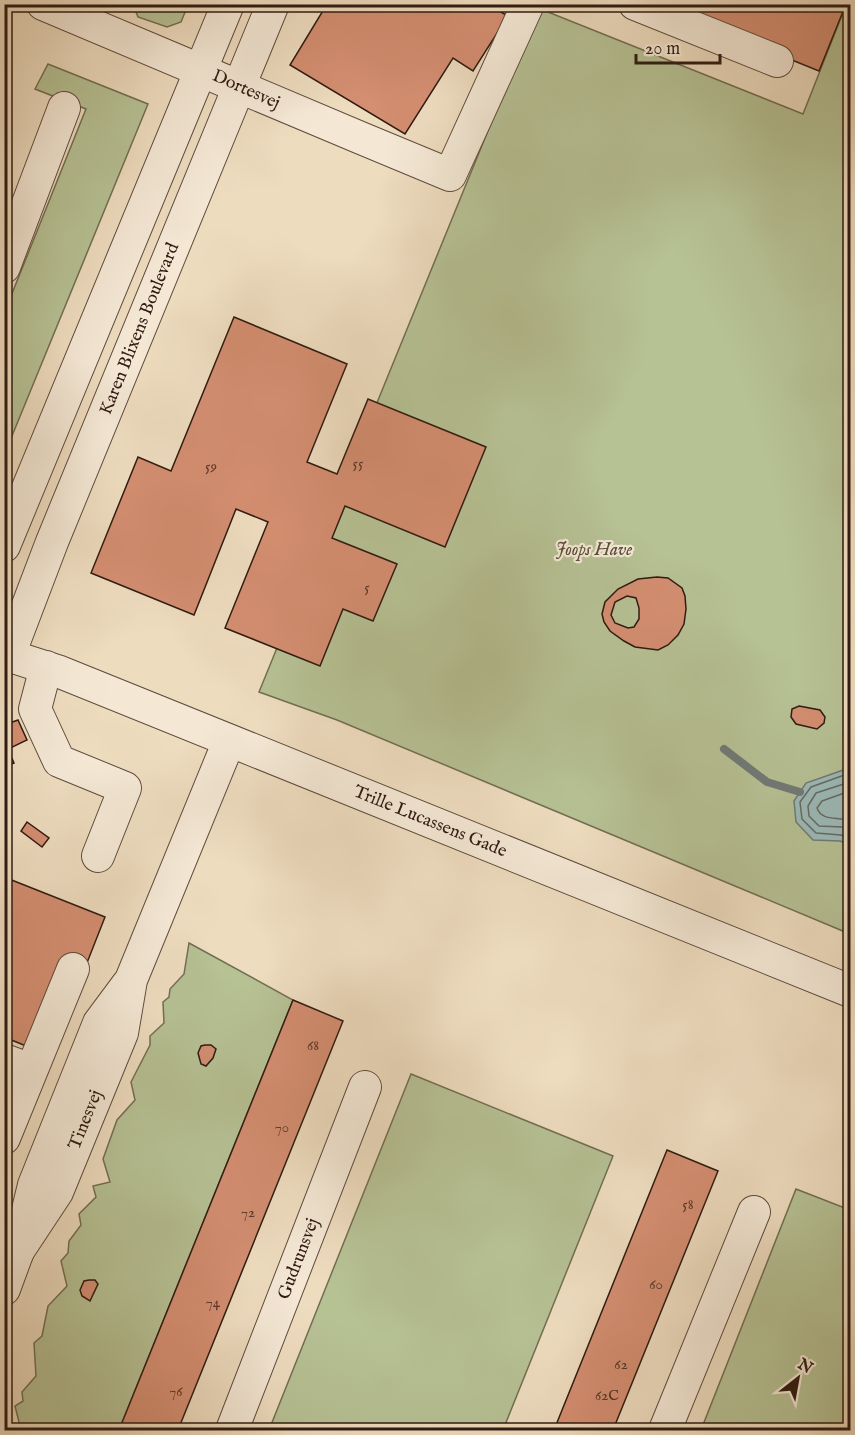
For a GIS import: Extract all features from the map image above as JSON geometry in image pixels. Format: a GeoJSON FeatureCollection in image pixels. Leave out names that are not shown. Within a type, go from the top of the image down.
{"type":"FeatureCollection","features":[{"type":"Feature","properties":{"kind":"street","name":"Dortesvej"},"geometry":{"type":"LineString","coordinates":[[43,4],[85,13],[239,87],[450,175],[528,4]]}},
{"type":"Feature","properties":{"kind":"street"},"geometry":{"type":"LineString","coordinates":[[4,546],[228,4]]}},
{"type":"Feature","properties":{"kind":"street","name":"Karen Blixens Boulevard"},"geometry":{"type":"LineString","coordinates":[[7,655],[273,4]]}},
{"type":"Feature","properties":{"kind":"street"},"geometry":{"type":"LineString","coordinates":[[636,4],[777,61]]}},
{"type":"Feature","properties":{"kind":"street"},"geometry":{"type":"LineString","coordinates":[[4,267],[64,108]]}},
{"type":"Feature","properties":{"kind":"street","name":"Trille Lucassens Gade"},"geometry":{"type":"LineString","coordinates":[[7,655],[46,667],[850,991]]}},
{"type":"Feature","properties":{"kind":"street"},"geometry":{"type":"LineString","coordinates":[[46,667],[35,709],[59,761],[125,788],[98,856]]}},
{"type":"Feature","properties":{"kind":"street","name":"Tinesvej"},"geometry":{"type":"LineString","coordinates":[[4,1289],[11,1248],[57,1192],[122,1033],[131,980],[229,741]]}},
{"type":"Feature","properties":{"kind":"street"},"geometry":{"type":"LineString","coordinates":[[4,1138],[18,1065],[73,969]]}},
{"type":"Feature","properties":{"kind":"street","name":"Gudrunsvej"},"geometry":{"type":"LineString","coordinates":[[232,1431],[365,1087]]}},
{"type":"Feature","properties":{"kind":"street"},"geometry":{"type":"LineString","coordinates":[[665,1431],[754,1212]]}},
{"type":"Feature","properties":{"kind":"green space"},"geometry":{"type":"Polygon","coordinates":[[[133,5],[188,5],[181,22],[167,27],[138,17],[133,5]]]}},
{"type":"Feature","properties":{"kind":"green space","name":"Joops Have"},"geometry":{"type":"Polygon","coordinates":[[[846,5],[850,5],[850,934],[337,720],[259,692],[538,8],[803,114],[846,5]]]}},
{"type":"Feature","properties":{"kind":"green space"},"geometry":{"type":"Polygon","coordinates":[[[48,64],[148,104],[5,453],[5,311],[86,109],[35,89],[48,64]]]}},
{"type":"Feature","properties":{"kind":"green space"},"geometry":{"type":"Polygon","coordinates":[[[189,943],[293,1000],[119,1430],[16,1430],[20,1426],[15,1406],[23,1401],[22,1392],[36,1376],[34,1343],[42,1336],[48,1306],[67,1286],[61,1261],[68,1253],[69,1241],[81,1225],[79,1214],[96,1197],[93,1186],[110,1182],[103,1159],[117,1120],[135,1100],[131,1082],[150,1045],[150,1036],[164,1023],[163,1002],[169,997],[170,989],[184,974],[189,943]]]}},
{"type":"Feature","properties":{"kind":"green space"},"geometry":{"type":"Polygon","coordinates":[[[411,1074],[613,1156],[503,1430],[269,1430],[411,1074]]]}},
{"type":"Feature","properties":{"kind":"green space"},"geometry":{"type":"Polygon","coordinates":[[[796,1189],[850,1210],[850,1430],[701,1430],[796,1189]]]}},
{"type":"Feature","properties":{"kind":"water"},"geometry":{"type":"Polygon","coordinates":[[[850,764],[850,845],[840,841],[813,840],[796,822],[794,801],[806,783],[846,769],[850,764]]]}},
{"type":"Feature","properties":{"kind":"building"},"geometry":{"type":"Polygon","coordinates":[[[327,4],[487,4],[508,16],[473,71],[453,58],[405,134],[290,65],[327,4]]]}},
{"type":"Feature","properties":{"kind":"building"},"geometry":{"type":"Polygon","coordinates":[[[654,4],[846,4],[819,71],[654,4]]]}},
{"type":"Feature","properties":{"kind":"building"},"geometry":{"type":"Polygon","coordinates":[[[234,317],[347,364],[307,462],[337,474],[368,399],[486,447],[445,547],[345,506],[332,538],[397,564],[373,621],[343,609],[320,666],[225,628],[268,522],[236,509],[194,615],[91,573],[138,457],[171,471],[234,317]]]}},
{"type":"Feature","properties":{"kind":"building"},"geometry":{"type":"Polygon","coordinates":[[[668,578],[682,588],[685,596],[684,624],[678,635],[668,645],[658,650],[635,647],[610,631],[604,622],[602,614],[605,602],[618,589],[638,579],[668,578]],[[627,596],[615,602],[611,615],[615,623],[628,628],[634,627],[639,619],[636,598],[627,596]]]}},
{"type":"Feature","properties":{"kind":"building"},"geometry":{"type":"Polygon","coordinates":[[[799,706],[820,710],[825,717],[824,723],[817,729],[796,724],[791,717],[792,709],[799,706]]]}},
{"type":"Feature","properties":{"kind":"building"},"geometry":{"type":"Polygon","coordinates":[[[18,720],[27,740],[8,749],[14,763],[4,767],[4,725],[18,720]]]}},
{"type":"Feature","properties":{"kind":"building"},"geometry":{"type":"Polygon","coordinates":[[[27,822],[49,838],[42,847],[21,831],[27,822]]]}},
{"type":"Feature","properties":{"kind":"building"},"geometry":{"type":"Polygon","coordinates":[[[4,877],[105,917],[83,973],[31,1048],[4,1037],[4,877]]]}},
{"type":"Feature","properties":{"kind":"building"},"geometry":{"type":"Polygon","coordinates":[[[293,1000],[343,1021],[178,1430],[119,1430],[293,1000]]]}},
{"type":"Feature","properties":{"kind":"building"},"geometry":{"type":"Polygon","coordinates":[[[211,1045],[216,1049],[213,1058],[206,1066],[201,1064],[198,1053],[201,1046],[211,1045]]]}},
{"type":"Feature","properties":{"kind":"building"},"geometry":{"type":"Polygon","coordinates":[[[667,1150],[718,1171],[613,1430],[554,1430],[667,1150]]]}},
{"type":"Feature","properties":{"kind":"building"},"geometry":{"type":"Polygon","coordinates":[[[95,1280],[98,1284],[90,1301],[82,1296],[80,1290],[84,1281],[95,1280]]]}},
{"type":"Feature","properties":{"kind":"waterway"},"geometry":{"type":"LineString","coordinates":[[724,749],[767,782],[800,792]]}}]}
